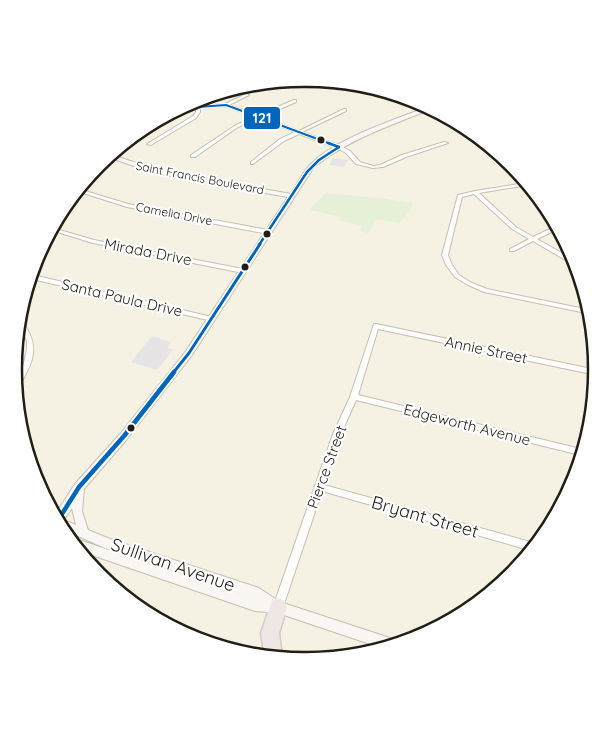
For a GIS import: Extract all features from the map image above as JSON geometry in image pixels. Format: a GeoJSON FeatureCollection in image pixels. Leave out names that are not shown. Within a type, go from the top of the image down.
{"type":"FeatureCollection","features":[{"type":"Feature","properties":{"kind":"highway"},"geometry":{"type":"LineString","coordinates":[[272,650],[270,633],[278,607]]}},
{"type":"Feature","properties":{"kind":"street"},"geometry":{"type":"LineString","coordinates":[[204,106],[226,104],[246,95]]}},
{"type":"Feature","properties":{"kind":"street"},"geometry":{"type":"LineString","coordinates":[[193,156],[237,126],[295,101]]}},
{"type":"Feature","properties":{"kind":"street"},"geometry":{"type":"LineString","coordinates":[[226,104],[339,147],[348,152],[362,165],[377,167],[446,143]]}},
{"type":"Feature","properties":{"kind":"street"},"geometry":{"type":"LineString","coordinates":[[149,144],[195,117],[198,108]]}},
{"type":"Feature","properties":{"kind":"street"},"geometry":{"type":"LineString","coordinates":[[253,163],[282,140],[345,110]]}},
{"type":"Feature","properties":{"kind":"street"},"geometry":{"type":"LineString","coordinates":[[62,514],[80,487],[129,430],[189,353],[312,166],[339,147],[421,111]]}},
{"type":"Feature","properties":{"kind":"street","name":"Saint Francis Boulevard"},"geometry":{"type":"LineString","coordinates":[[117,159],[154,171],[292,196]]}},
{"type":"Feature","properties":{"kind":"street"},"geometry":{"type":"LineString","coordinates":[[520,185],[463,194],[458,199],[446,249],[446,260],[453,271],[470,284],[486,291],[582,310]]}},
{"type":"Feature","properties":{"kind":"street","name":"Camelia Drive"},"geometry":{"type":"LineString","coordinates":[[85,192],[127,205],[268,232]]}},
{"type":"Feature","properties":{"kind":"street"},"geometry":{"type":"LineString","coordinates":[[475,192],[507,223],[566,258]]}},
{"type":"Feature","properties":{"kind":"street"},"geometry":{"type":"LineString","coordinates":[[512,250],[552,229]]}},
{"type":"Feature","properties":{"kind":"street","name":"Mirada Drive"},"geometry":{"type":"LineString","coordinates":[[58,231],[243,271]]}},
{"type":"Feature","properties":{"kind":"street","name":"Santa Paula Drive"},"geometry":{"type":"LineString","coordinates":[[38,278],[212,318]]}},
{"type":"Feature","properties":{"kind":"street","name":"Annie Street"},"geometry":{"type":"LineString","coordinates":[[376,326],[588,371]]}},
{"type":"Feature","properties":{"kind":"street","name":"Pierce Street"},"geometry":{"type":"LineString","coordinates":[[278,607],[337,434],[354,397],[376,326]]}},
{"type":"Feature","properties":{"kind":"street"},"geometry":{"type":"LineString","coordinates":[[22,374],[30,359],[32,345],[25,330]]}},
{"type":"Feature","properties":{"kind":"street","name":"Edgeworth Avenue"},"geometry":{"type":"LineString","coordinates":[[354,397],[576,451]]}},
{"type":"Feature","properties":{"kind":"street"},"geometry":{"type":"LineString","coordinates":[[80,487],[77,511],[84,534]]}},
{"type":"Feature","properties":{"kind":"street","name":"Bryant Street"},"geometry":{"type":"LineString","coordinates":[[319,487],[528,545]]}},
{"type":"Feature","properties":{"kind":"street","name":"Sullivan Avenue"},"geometry":{"type":"LineString","coordinates":[[71,528],[259,594],[278,607]]}},
{"type":"Feature","properties":{"kind":"street","name":"Sullivan Avenue"},"geometry":{"type":"LineString","coordinates":[[87,549],[255,605],[278,607],[383,642]]}},
{"type":"Feature","properties":{"kind":"street"},"geometry":{"type":"LineString","coordinates":[[92,555],[100,553]]}},
{"type":"Feature","properties":{"kind":"green space"},"geometry":{"type":"Polygon","coordinates":[[[326,193],[413,203],[410,211],[399,223],[377,219],[368,233],[359,231],[362,226],[339,220],[341,217],[310,210],[326,193]]]}},
{"type":"Feature","properties":{"kind":"building"},"geometry":{"type":"Polygon","coordinates":[[[333,158],[348,160],[344,167],[329,165],[333,158]]]}},
{"type":"Feature","properties":{"kind":"building"},"geometry":{"type":"Polygon","coordinates":[[[152,336],[171,342],[167,348],[173,350],[157,370],[131,362],[152,336]]]}},
{"type":"Feature","properties":{"kind":"transit line","name":"121"},"geometry":{"type":"LineString","coordinates":[[201,107],[226,105],[339,147]]}},
{"type":"Feature","properties":{"kind":"transit line","name":"121"},"geometry":{"type":"LineString","coordinates":[[62,514],[79,487],[124,436],[189,353],[307,172],[319,160],[339,147]]}}]}
